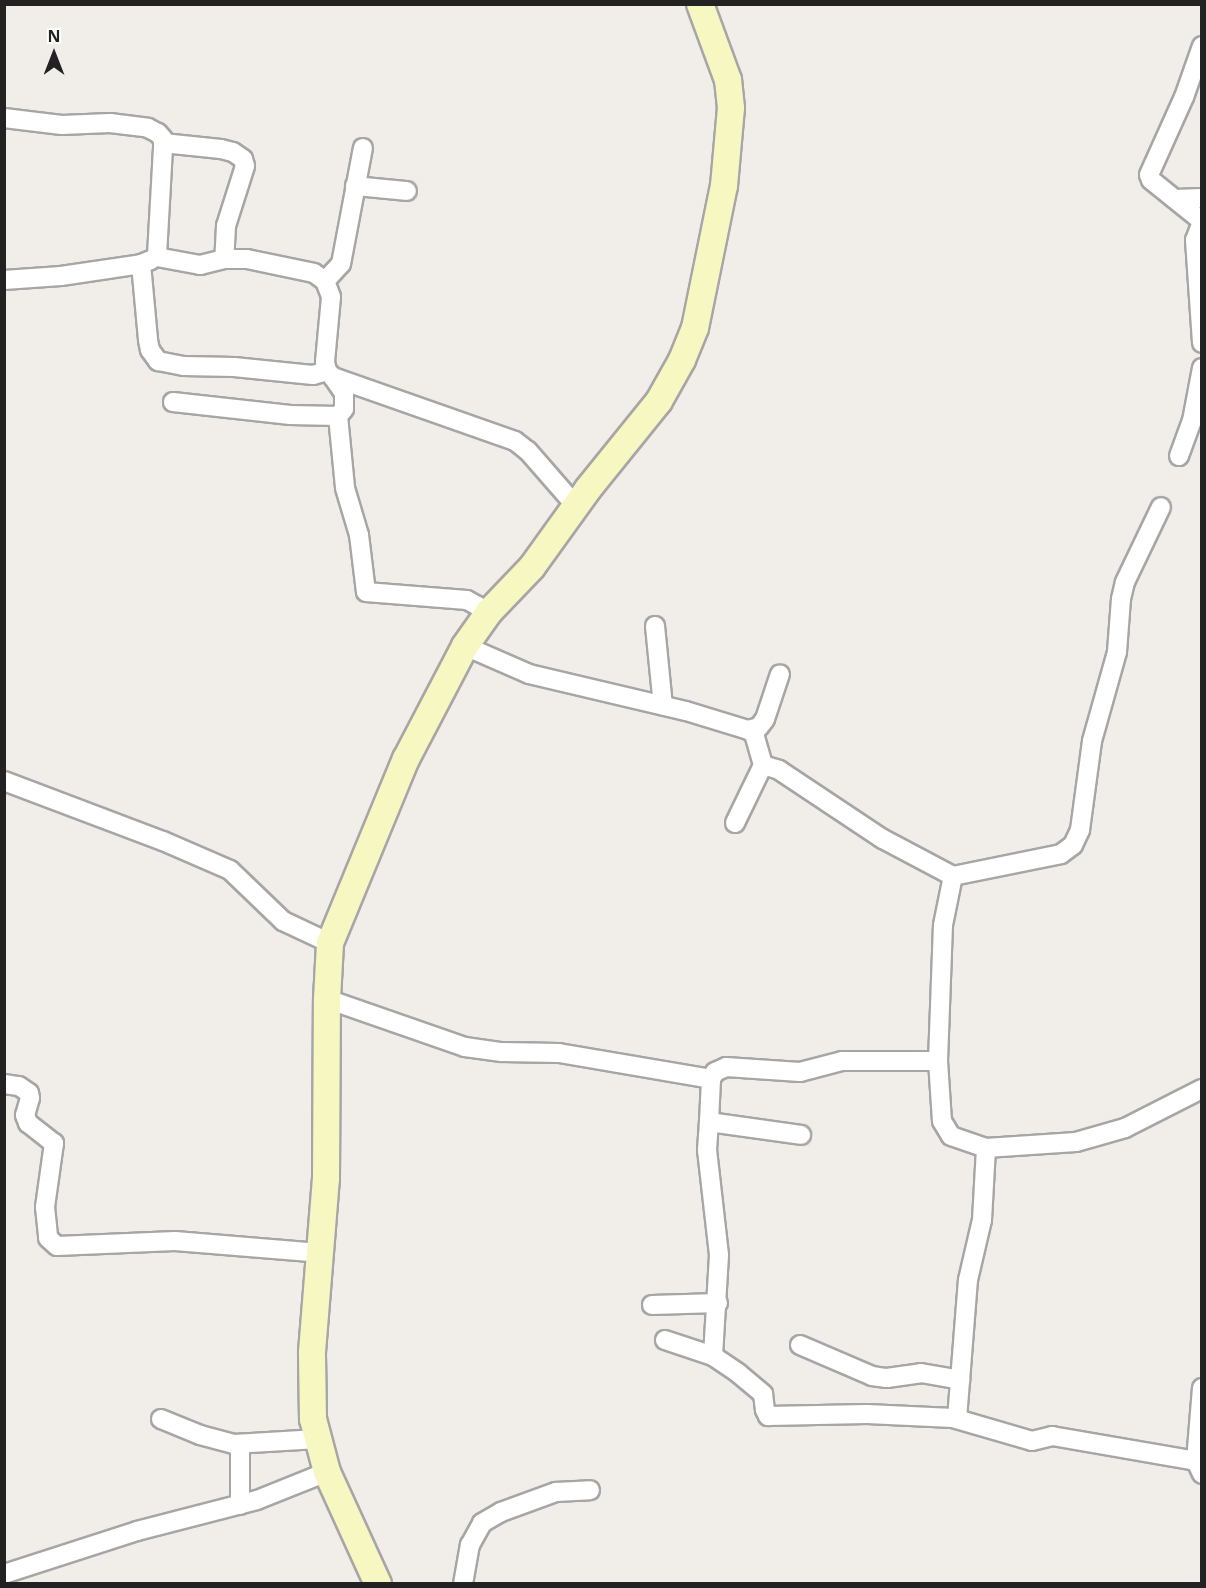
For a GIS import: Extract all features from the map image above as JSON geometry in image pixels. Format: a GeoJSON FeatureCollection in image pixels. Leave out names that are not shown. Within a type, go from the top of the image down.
{"type":"FeatureCollection","features":[{"type":"Feature","properties":{"kind":"street"},"geometry":{"type":"LineString","coordinates":[[378,1584],[327,1472],[318,1439],[310,1382],[326,1179],[327,999],[330,943],[406,759],[465,646],[489,612],[532,567],[604,469],[659,401],[682,360],[695,328],[724,186],[731,108],[728,80],[700,4]]}},
{"type":"Feature","properties":{"kind":"street"},"geometry":{"type":"LineString","coordinates":[[1202,46],[1184,97],[1149,175],[1202,221],[1195,240],[1202,343]]}},
{"type":"Feature","properties":{"kind":"street"},"geometry":{"type":"LineString","coordinates":[[4,118],[62,125],[110,123],[148,128],[159,134],[163,143],[149,261],[148,340],[150,351],[158,361],[175,365],[234,367],[313,375],[330,374],[515,441],[582,498]]}},
{"type":"Feature","properties":{"kind":"street"},"geometry":{"type":"LineString","coordinates":[[163,143],[220,149],[233,152],[243,159],[245,166],[226,226],[224,260]]}},
{"type":"Feature","properties":{"kind":"street"},"geometry":{"type":"LineString","coordinates":[[325,281],[341,264],[363,148]]}},
{"type":"Feature","properties":{"kind":"street"},"geometry":{"type":"LineString","coordinates":[[355,186],[407,191]]}},
{"type":"Feature","properties":{"kind":"street"},"geometry":{"type":"LineString","coordinates":[[1175,199],[1202,198]]}},
{"type":"Feature","properties":{"kind":"street"},"geometry":{"type":"LineString","coordinates":[[4,280],[30,280],[149,261],[200,265],[224,260],[248,260],[304,269],[325,281],[331,297],[326,338],[330,374],[344,393],[344,409],[338,417],[345,488],[359,535],[366,592],[467,600],[489,612]]}},
{"type":"Feature","properties":{"kind":"street"},"geometry":{"type":"LineString","coordinates":[[1179,456],[1192,421],[1202,368]]}},
{"type":"Feature","properties":{"kind":"street"},"geometry":{"type":"LineString","coordinates":[[173,402],[290,415],[338,417]]}},
{"type":"Feature","properties":{"kind":"street"},"geometry":{"type":"LineString","coordinates":[[763,765],[779,771],[883,839],[953,876],[1061,854],[1073,845],[1080,830],[1092,741],[1117,652],[1121,599],[1125,582],[1161,507]]}},
{"type":"Feature","properties":{"kind":"street"},"geometry":{"type":"LineString","coordinates":[[655,626],[663,706]]}},
{"type":"Feature","properties":{"kind":"street"},"geometry":{"type":"LineString","coordinates":[[465,646],[529,674],[753,730]]}},
{"type":"Feature","properties":{"kind":"street"},"geometry":{"type":"LineString","coordinates":[[753,730],[765,719],[780,674]]}},
{"type":"Feature","properties":{"kind":"street"},"geometry":{"type":"LineString","coordinates":[[735,823],[763,765],[753,730]]}},
{"type":"Feature","properties":{"kind":"street"},"geometry":{"type":"LineString","coordinates":[[4,781],[163,841],[230,870],[283,921],[330,943]]}},
{"type":"Feature","properties":{"kind":"street"},"geometry":{"type":"LineString","coordinates":[[953,876],[944,925],[938,1061],[942,1121],[951,1136],[986,1148],[1076,1142],[1125,1128],[1202,1089]]}},
{"type":"Feature","properties":{"kind":"street"},"geometry":{"type":"LineString","coordinates":[[327,999],[465,1047],[502,1052],[559,1053],[711,1079]]}},
{"type":"Feature","properties":{"kind":"street"},"geometry":{"type":"LineString","coordinates":[[714,1356],[719,1255],[707,1150],[711,1079],[715,1072],[726,1067],[800,1072],[842,1061],[938,1061]]}},
{"type":"Feature","properties":{"kind":"street"},"geometry":{"type":"LineString","coordinates":[[4,1084],[19,1086],[29,1093],[26,1115],[28,1123],[54,1143],[45,1207],[48,1238],[57,1246],[175,1241],[320,1253]]}},
{"type":"Feature","properties":{"kind":"street"},"geometry":{"type":"LineString","coordinates":[[709,1122],[801,1135]]}},
{"type":"Feature","properties":{"kind":"street"},"geometry":{"type":"LineString","coordinates":[[957,1419],[968,1280],[984,1203],[986,1148]]}},
{"type":"Feature","properties":{"kind":"street"},"geometry":{"type":"LineString","coordinates":[[652,1305],[718,1303]]}},
{"type":"Feature","properties":{"kind":"street"},"geometry":{"type":"LineString","coordinates":[[665,1340],[714,1356],[763,1394],[768,1416],[867,1414],[957,1419],[1032,1441],[1052,1436],[1199,1468],[1202,1388]]}},
{"type":"Feature","properties":{"kind":"street"},"geometry":{"type":"LineString","coordinates":[[800,1345],[872,1376],[887,1378],[921,1373],[960,1380]]}},
{"type":"Feature","properties":{"kind":"street"},"geometry":{"type":"LineString","coordinates":[[161,1419],[200,1435],[240,1444],[318,1439]]}},
{"type":"Feature","properties":{"kind":"street"},"geometry":{"type":"LineString","coordinates":[[240,1444],[240,1505]]}},
{"type":"Feature","properties":{"kind":"street"},"geometry":{"type":"LineString","coordinates":[[4,1574],[137,1531],[240,1505],[327,1472]]}},
{"type":"Feature","properties":{"kind":"street"},"geometry":{"type":"LineString","coordinates":[[463,1584],[470,1545],[482,1523],[501,1512],[556,1492],[590,1490]]}}]}
